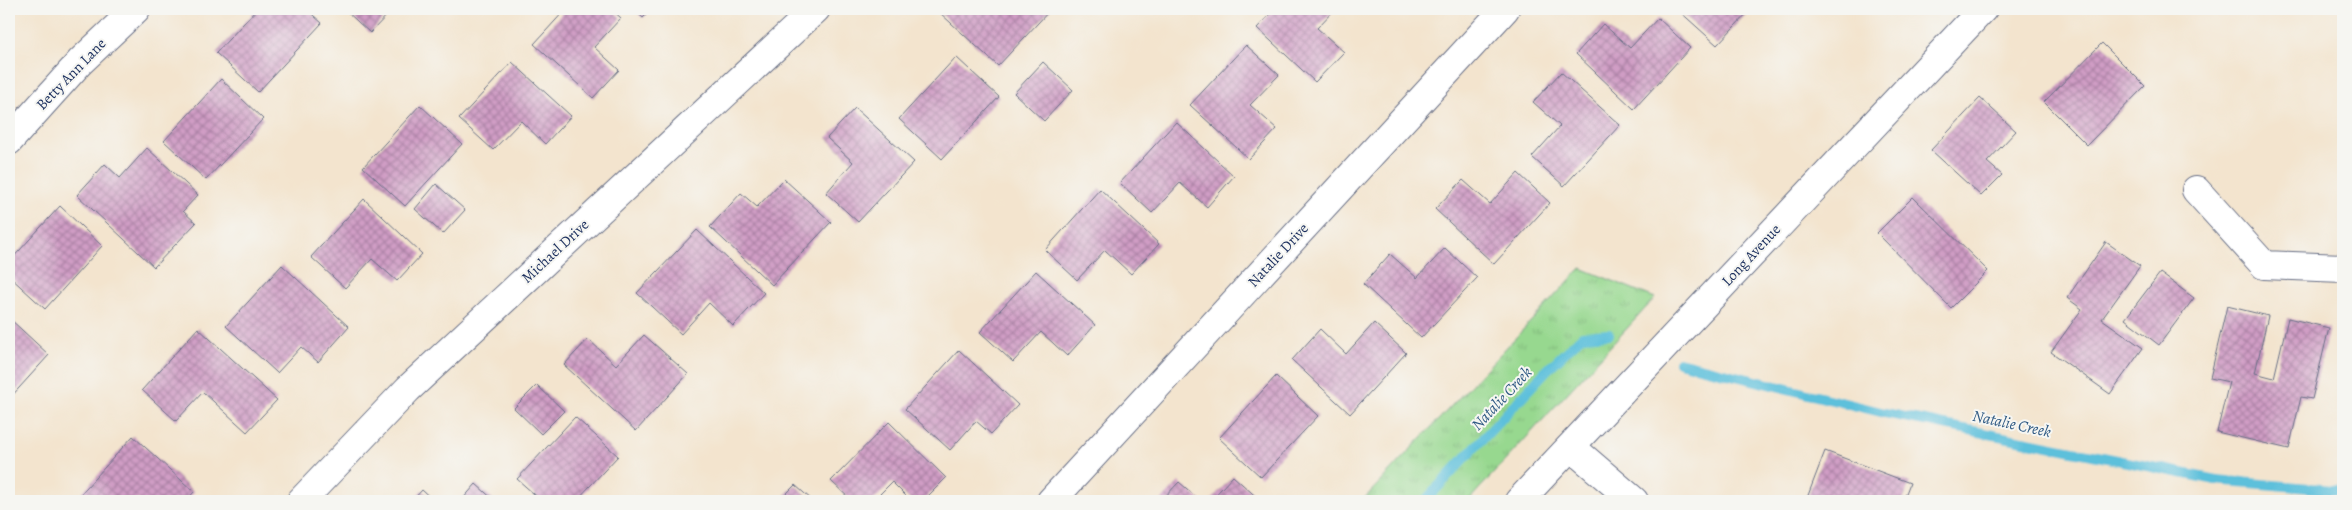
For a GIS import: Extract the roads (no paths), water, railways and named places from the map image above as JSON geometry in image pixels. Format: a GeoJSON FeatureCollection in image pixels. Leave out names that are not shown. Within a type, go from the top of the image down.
{"type":"FeatureCollection","features":[{"type":"Feature","properties":{"kind":"street","name":"Betty Ann Lane"},"geometry":{"type":"LineString","coordinates":[[9,140],[80,62],[136,9]]}},
{"type":"Feature","properties":{"kind":"street","name":"Michael Drive"},"geometry":{"type":"LineString","coordinates":[[301,501],[408,389],[816,9]]}},
{"type":"Feature","properties":{"kind":"street","name":"Natalie Drive"},"geometry":{"type":"LineString","coordinates":[[1051,501],[1505,9]]}},
{"type":"Feature","properties":{"kind":"street","name":"Long Avenue"},"geometry":{"type":"LineString","coordinates":[[1519,501],[1983,9]]}},
{"type":"Feature","properties":{"kind":"street"},"geometry":{"type":"LineString","coordinates":[[2196,190],[2264,265],[2343,268]]}},
{"type":"Feature","properties":{"kind":"street"},"geometry":{"type":"LineString","coordinates":[[1571,447],[1634,501]]}},
{"type":"Feature","properties":{"kind":"waterway","name":"Natalie Creek"},"geometry":{"type":"LineString","coordinates":[[1425,501],[1545,372],[1582,336],[1609,334]]}},
{"type":"Feature","properties":{"kind":"waterway","name":"Natalie Creek"},"geometry":{"type":"LineString","coordinates":[[1679,362],[1885,413],[2216,480],[2343,491]]}}]}
